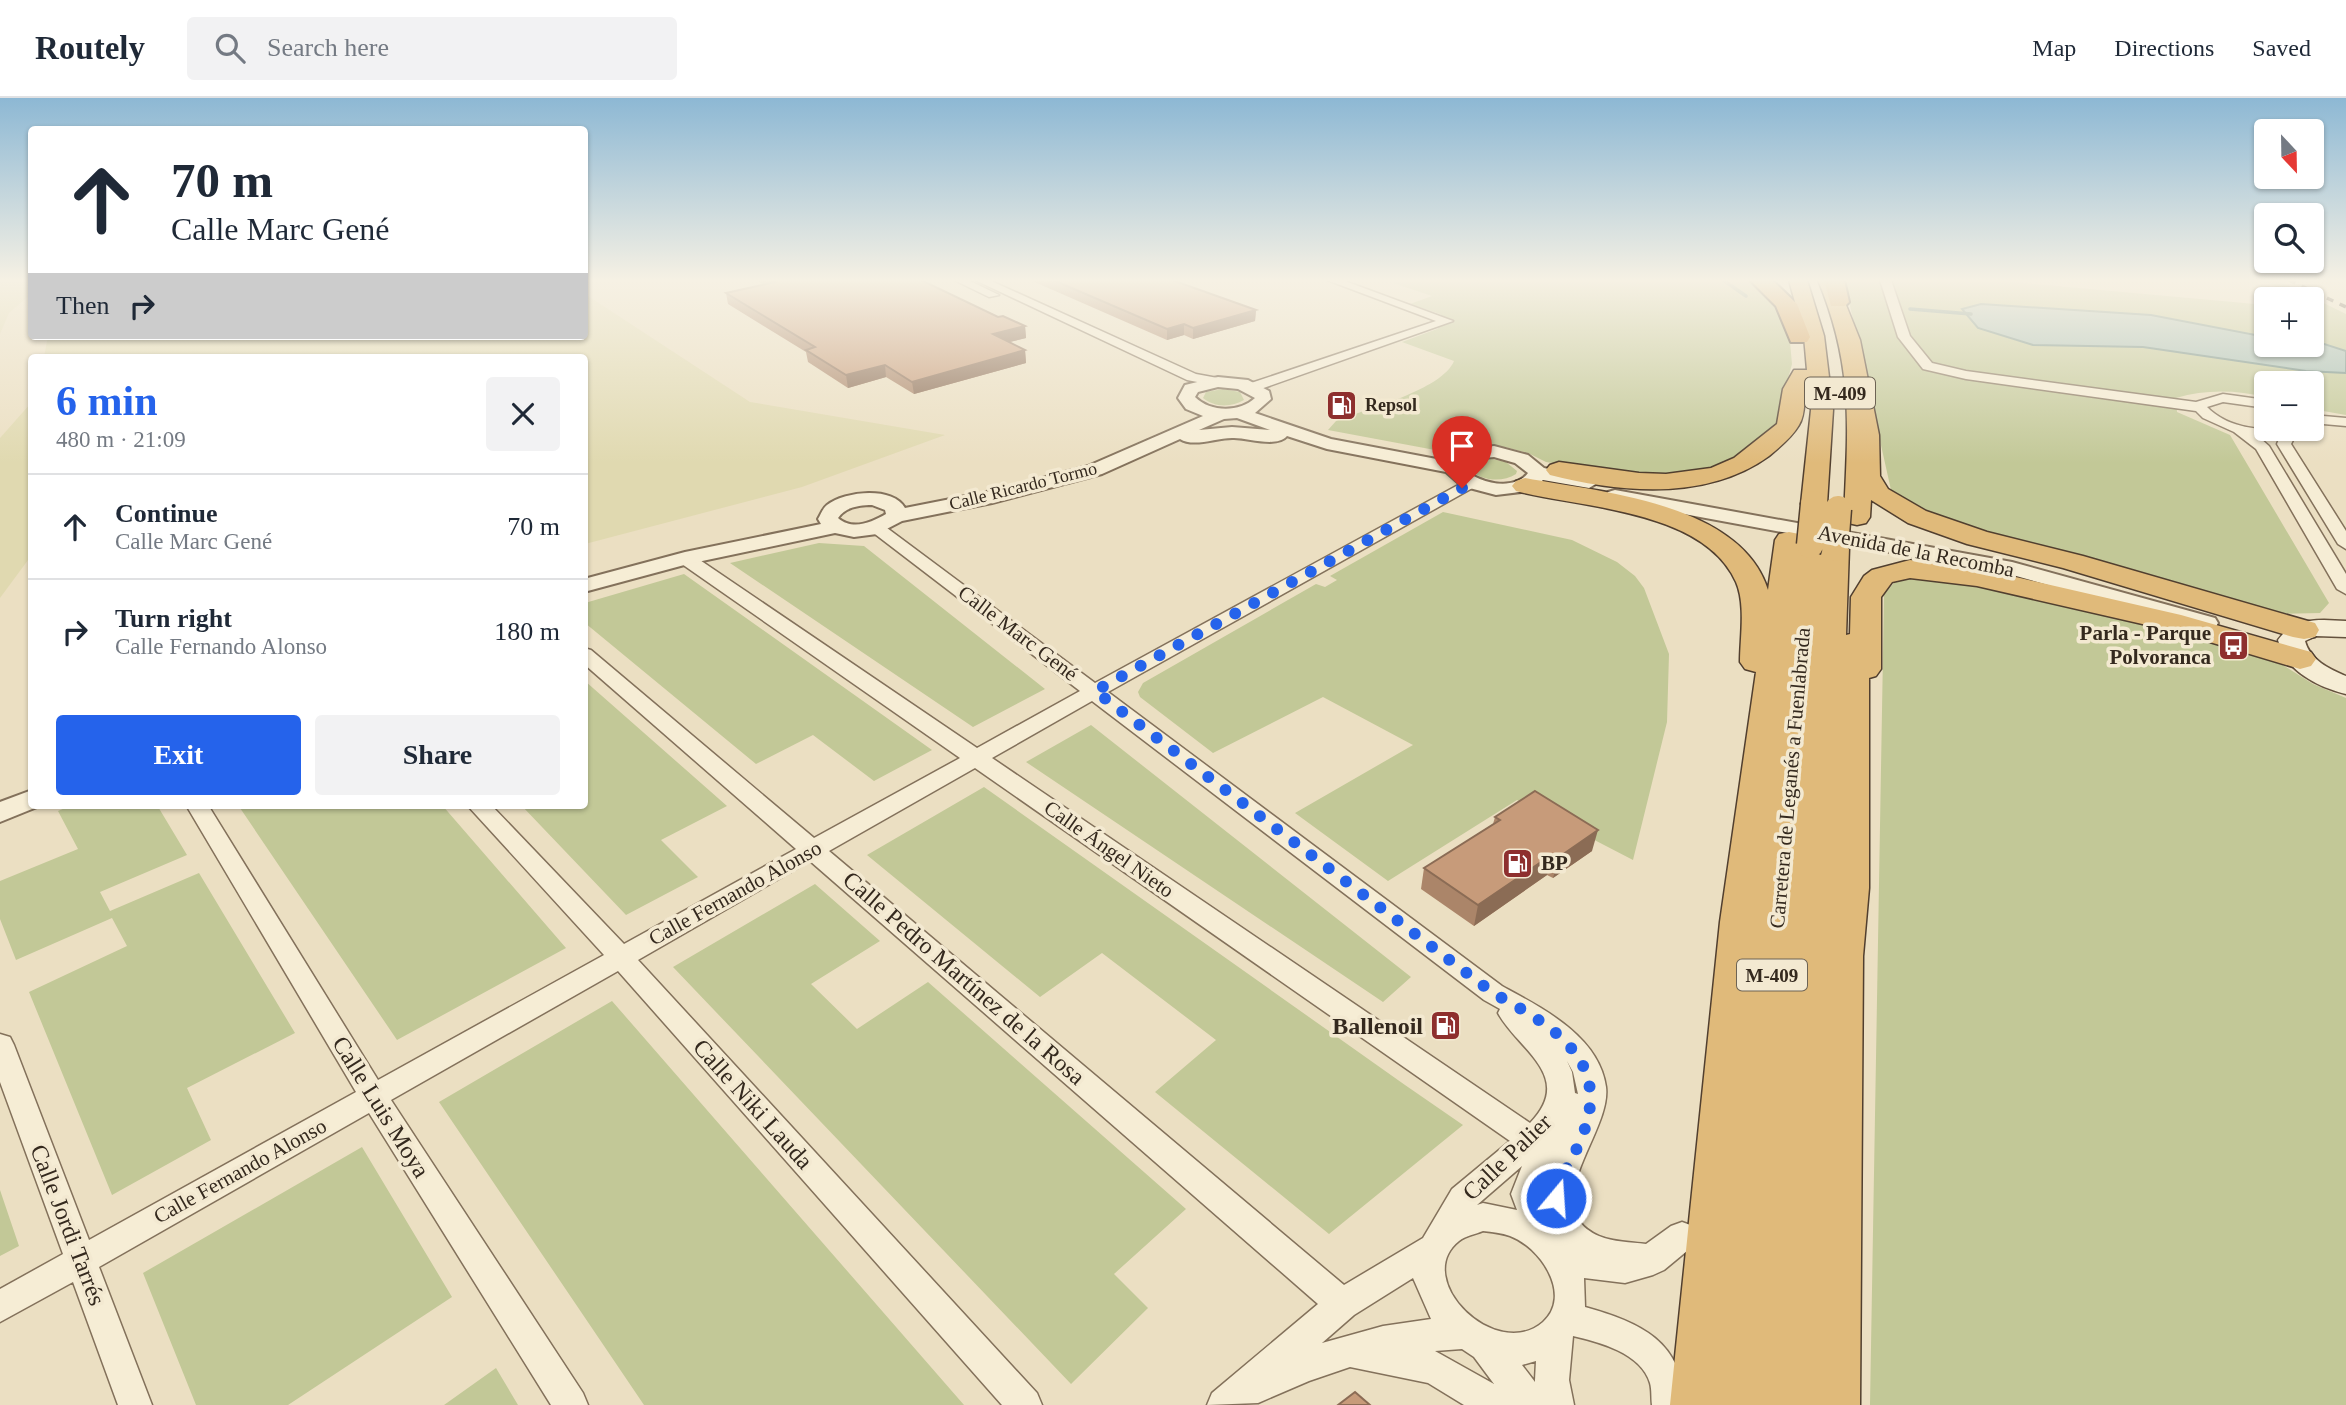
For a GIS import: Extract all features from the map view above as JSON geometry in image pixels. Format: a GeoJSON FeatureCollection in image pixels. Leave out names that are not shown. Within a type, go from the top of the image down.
{"type":"FeatureCollection","features":[{"type":"Feature","properties":{"kind":"highway","name":"M-409"},"geometry":{"type":"LineString","coordinates":[[1799,341],[1802,406],[1824,527],[1849,888]]}},
{"type":"Feature","properties":{"kind":"highway","name":"Carretera de Leganés a Fuenlabrada"},"geometry":{"type":"LineString","coordinates":[[1789,1405],[1824,527],[1822,410],[1815,341]]}},
{"type":"Feature","properties":{"kind":"highway","name":"Carretera de Leganés a Fuenlabrada"},"geometry":{"type":"LineString","coordinates":[[1735,1405],[1824,527],[1842,416],[1833,341]]}},
{"type":"Feature","properties":{"kind":"highway","name":"M-409"},"geometry":{"type":"LineString","coordinates":[[1850,341],[1867,435],[1867,476],[1879,494],[1917,517],[1977,538],[2073,562],[2190,598],[2298,643]]}},
{"type":"Feature","properties":{"kind":"highway","name":"M-409"},"geometry":{"type":"LineString","coordinates":[[1533,476],[1649,482],[1690,480],[1725,472],[1749,461],[1778,435],[1790,419],[1792,389],[1802,375]]}},
{"type":"Feature","properties":{"kind":"highway","name":"M-409"},"geometry":{"type":"LineString","coordinates":[[1699,1405],[1740,922],[1760,757],[1861,400]]}},
{"type":"Feature","properties":{"kind":"highway","name":"M-409"},"geometry":{"type":"LineString","coordinates":[[1533,476],[1669,518],[1694,528],[1734,553],[1753,585],[1760,757]]}},
{"type":"Feature","properties":{"kind":"highway","name":"M-409"},"geometry":{"type":"LineString","coordinates":[[1831,1405],[1842,956],[1849,888],[1863,836],[1866,597],[1874,582],[1882,576],[1910,569],[1931,570],[1977,577],[2181,624],[2298,643]]}},
{"type":"Feature","properties":{"kind":"main road"},"geometry":{"type":"LineString","coordinates":[[2346,629],[2317,628],[2298,643],[2315,671],[2346,686]]}},
{"type":"Feature","properties":{"kind":"street"},"geometry":{"type":"LineString","coordinates":[[1090,341],[1178,382],[1191,400],[1327,444]]}},
{"type":"Feature","properties":{"kind":"street"},"geometry":{"type":"LineString","coordinates":[[1114,341],[1192,377],[1218,382],[1257,395],[1276,417],[1326,435],[1454,464]]}},
{"type":"Feature","properties":{"kind":"street"},"geometry":{"type":"LineString","coordinates":[[1229,413],[1257,395],[1396,341]]}},
{"type":"Feature","properties":{"kind":"street"},"geometry":{"type":"LineString","coordinates":[[1907,341],[1928,366],[1966,375],[2200,407],[2211,418],[2239,429],[2254,431]]}},
{"type":"Feature","properties":{"kind":"street","name":"Calle Ricardo Tormo"},"geometry":{"type":"LineString","coordinates":[[588,573],[646,555],[832,521],[854,531],[877,528],[893,510],[1018,480],[1102,456],[1186,420],[1198,386],[1218,382]]}},
{"type":"Feature","properties":{"kind":"street"},"geometry":{"type":"LineString","coordinates":[[2200,407],[2203,403],[2223,398],[2254,402]]}},
{"type":"Feature","properties":{"kind":"street","name":"Calle Ricardo Tormo"},"geometry":{"type":"LineString","coordinates":[[588,585],[832,521],[840,505],[861,499],[893,510],[992,497],[1095,470],[1229,413]]}},
{"type":"Feature","properties":{"kind":"street"},"geometry":{"type":"LineString","coordinates":[[2324,420],[2346,422]]}},
{"type":"Feature","properties":{"kind":"street"},"geometry":{"type":"LineString","coordinates":[[2239,429],[2262,446],[2346,589]]}},
{"type":"Feature","properties":{"kind":"street"},"geometry":{"type":"LineString","coordinates":[[1156,444],[1232,432],[1256,433],[1454,464],[1475,453],[1495,452],[1516,456],[1533,476],[1499,489],[1471,483],[1458,476],[1454,464]]}},
{"type":"Feature","properties":{"kind":"street"},"geometry":{"type":"LineString","coordinates":[[2286,441],[2284,444],[2346,544]]}},
{"type":"Feature","properties":{"kind":"street","name":"Avenida de la Recomba"},"geometry":{"type":"LineString","coordinates":[[1533,476],[2012,568],[2298,643]]}},
{"type":"Feature","properties":{"kind":"street","name":"Calle Fernando Alonso"},"geometry":{"type":"LineString","coordinates":[[0,1306],[976,757],[1471,483]]}},
{"type":"Feature","properties":{"kind":"street","name":"Calle Marc Gené"},"geometry":{"type":"LineString","coordinates":[[877,528],[1493,993]]}},
{"type":"Feature","properties":{"kind":"street","name":"Calle Ángel Nieto"},"geometry":{"type":"LineString","coordinates":[[685,558],[1532,1140]]}},
{"type":"Feature","properties":{"kind":"street","name":"Calle Pedro Martínez de la Rosa"},"geometry":{"type":"LineString","coordinates":[[588,657],[1342,1304]]}},
{"type":"Feature","properties":{"kind":"street"},"geometry":{"type":"LineString","coordinates":[[0,795],[28,784]]}},
{"type":"Feature","properties":{"kind":"street"},"geometry":{"type":"LineString","coordinates":[[0,813],[28,801]]}},
{"type":"Feature","properties":{"kind":"street","name":"Calle Luis Moya"},"geometry":{"type":"LineString","coordinates":[[199,809],[373,1096],[571,1405]]}},
{"type":"Feature","properties":{"kind":"street","name":"Calle Niki Lauda"},"geometry":{"type":"LineString","coordinates":[[482,809],[621,957],[1025,1405]]}},
{"type":"Feature","properties":{"kind":"street","name":"Calle Palier"},"geometry":{"type":"LineString","coordinates":[[1493,993],[1563,1039],[1576,1055],[1592,1086],[1591,1110],[1583,1136],[1560,1176],[1556,1198],[1560,1217],[1578,1241],[1604,1252],[1654,1259]]}},
{"type":"Feature","properties":{"kind":"street","name":"Calle Palier"},"geometry":{"type":"LineString","coordinates":[[1226,1403],[1342,1304],[1438,1240],[1463,1198],[1532,1140],[1554,1117],[1559,1097],[1558,1072],[1541,1045],[1493,993]]}},
{"type":"Feature","properties":{"kind":"street","name":"Calle Palier"},"geometry":{"type":"LineString","coordinates":[[1542,1023],[1569,1070],[1572,1103],[1563,1128],[1540,1158],[1526,1194],[1552,1250]]}},
{"type":"Feature","properties":{"kind":"street","name":"Calle Jordi Tarrés"},"geometry":{"type":"LineString","coordinates":[[0,1045],[135,1405]]}},
{"type":"Feature","properties":{"kind":"street"},"geometry":{"type":"LineString","coordinates":[[1531,1405],[1475,1339],[1443,1314],[1432,1292],[1428,1270],[1438,1240],[1462,1221],[1483,1217],[1504,1219],[1525,1228],[1552,1250],[1604,1269],[1626,1270],[1654,1259],[1682,1236]]}},
{"type":"Feature","properties":{"kind":"street"},"geometry":{"type":"LineString","coordinates":[[1552,1250],[1569,1279],[1571,1300],[1560,1327],[1552,1380],[1557,1405]]}},
{"type":"Feature","properties":{"kind":"street"},"geometry":{"type":"LineString","coordinates":[[1475,1339],[1512,1350],[1536,1346],[1560,1327],[1602,1326],[1636,1342],[1665,1371],[1669,1405]]}},
{"type":"Feature","properties":{"kind":"street","name":"Calle Palier"},"geometry":{"type":"LineString","coordinates":[[1226,1403],[1304,1363],[1347,1351],[1399,1339],[1475,1339]]}},
{"type":"Feature","properties":{"kind":"street"},"geometry":{"type":"LineString","coordinates":[[1347,1351],[1433,1367],[1497,1405]]}},
{"type":"Feature","properties":{"kind":"shaded area"},"geometry":{"type":"Polygon","coordinates":[[[47,341],[657,341],[750,402],[945,435],[802,487],[588,543],[588,354],[45,354],[47,341]]]}},
{"type":"Feature","properties":{"kind":"shaded area"},"geometry":{"type":"Polygon","coordinates":[[[28,406],[28,560],[0,598],[0,438],[28,406]]]}},
{"type":"Feature","properties":{"kind":"green space"},"geometry":{"type":"Polygon","coordinates":[[[1790,341],[1792,364],[1785,390],[1784,415],[1773,430],[1717,471],[1646,478],[1546,462],[1528,453],[1505,447],[1435,450],[1328,430],[1336,421],[1419,390],[1435,381],[1454,361],[1402,342],[1790,341]]]}},
{"type":"Feature","properties":{"kind":"green space"},"geometry":{"type":"Polygon","coordinates":[[[1858,341],[2254,341],[2254,357],[2324,357],[2324,341],[2346,341],[2346,415],[2324,411],[2324,371],[2254,371],[2254,395],[2221,391],[2176,398],[2177,412],[2230,435],[2329,603],[2320,613],[2273,614],[1920,513],[1891,490],[1858,341]]]}},
{"type":"Feature","properties":{"kind":"green space"},"geometry":{"type":"Polygon","coordinates":[[[1223,389],[1240,392],[1244,400],[1224,405],[1213,404],[1203,398],[1206,392],[1223,389]]]}},
{"type":"Feature","properties":{"kind":"green space"},"geometry":{"type":"Polygon","coordinates":[[[1492,459],[1506,462],[1517,471],[1516,474],[1504,479],[1492,479],[1479,476],[1469,469],[1473,462],[1492,459]]]}},
{"type":"Feature","properties":{"kind":"green space"},"geometry":{"type":"Polygon","coordinates":[[[1443,512],[1572,540],[1617,562],[1635,576],[1644,588],[1669,654],[1667,722],[1633,860],[1517,800],[1388,881],[1295,813],[1413,745],[1323,697],[1213,753],[1140,697],[1138,692],[1143,683],[1316,584],[1325,587],[1337,580],[1330,576],[1443,512]]]}},
{"type":"Feature","properties":{"kind":"green space"},"geometry":{"type":"Polygon","coordinates":[[[819,543],[864,546],[1045,689],[973,727],[730,563],[819,543]]]}},
{"type":"Feature","properties":{"kind":"green space"},"geometry":{"type":"Polygon","coordinates":[[[684,574],[932,750],[874,781],[813,735],[756,764],[588,625],[588,602],[684,574]]]}},
{"type":"Feature","properties":{"kind":"green space"},"geometry":{"type":"Polygon","coordinates":[[[1936,576],[2128,616],[2270,657],[2313,684],[2346,698],[2346,1405],[1870,1405],[1884,595],[1898,578],[1936,576]]]}},
{"type":"Feature","properties":{"kind":"green space"},"geometry":{"type":"Polygon","coordinates":[[[588,684],[727,806],[661,840],[698,877],[626,915],[525,809],[588,809],[588,684]]]}},
{"type":"Feature","properties":{"kind":"green space"},"geometry":{"type":"Polygon","coordinates":[[[1091,725],[1411,977],[1383,1002],[1026,762],[1091,725]]]}},
{"type":"Feature","properties":{"kind":"green space"},"geometry":{"type":"Polygon","coordinates":[[[984,787],[1463,1125],[1329,1234],[1155,1092],[1216,1040],[1102,953],[1040,997],[867,855],[984,787]]]}},
{"type":"Feature","properties":{"kind":"green space"},"geometry":{"type":"Polygon","coordinates":[[[159,809],[187,855],[100,892],[110,911],[199,873],[295,1033],[187,1088],[211,1140],[112,1195],[29,992],[127,946],[112,918],[16,960],[0,919],[0,881],[78,849],[58,811],[159,809]]]}},
{"type":"Feature","properties":{"kind":"green space"},"geometry":{"type":"Polygon","coordinates":[[[241,809],[445,809],[566,948],[397,1040],[241,809]]]}},
{"type":"Feature","properties":{"kind":"green space"},"geometry":{"type":"Polygon","coordinates":[[[815,884],[880,941],[811,984],[857,1029],[928,982],[1186,1209],[1114,1274],[1148,1308],[1071,1384],[673,967],[815,884]]]}},
{"type":"Feature","properties":{"kind":"green space"},"geometry":{"type":"Polygon","coordinates":[[[612,1001],[964,1405],[644,1405],[439,1102],[612,1001]]]}},
{"type":"Feature","properties":{"kind":"green space"},"geometry":{"type":"Polygon","coordinates":[[[362,1147],[452,1297],[288,1405],[196,1405],[143,1273],[362,1147]]]}},
{"type":"Feature","properties":{"kind":"green space"},"geometry":{"type":"Polygon","coordinates":[[[0,1190],[19,1246],[0,1256],[0,1190]]]}},
{"type":"Feature","properties":{"kind":"green space"},"geometry":{"type":"Polygon","coordinates":[[[496,1368],[518,1405],[444,1405],[496,1368]]]}},
{"type":"Feature","properties":{"kind":"water"},"geometry":{"type":"Polygon","coordinates":[[[2020,341],[2254,341],[2254,357],[2324,357],[2324,344],[2346,351],[2346,373],[2306,371],[2143,347],[2033,345],[2020,341]]]}},
{"type":"Feature","properties":{"kind":"building"},"geometry":{"type":"Polygon","coordinates":[[[805,341],[1007,341],[1025,350],[912,382],[885,365],[846,375],[806,350],[815,347],[805,341]]]}},
{"type":"Feature","properties":{"kind":"building","name":"BP"},"geometry":{"type":"Polygon","coordinates":[[[1535,791],[1598,830],[1559,857],[1553,854],[1478,905],[1424,868],[1500,820],[1495,817],[1535,791]]]}},
{"type":"Feature","properties":{"kind":"building"},"geometry":{"type":"Polygon","coordinates":[[[1355,1392],[1370,1405],[1338,1405],[1355,1392]]]}},
{"type":"Feature","properties":{"kind":"place","name":"Repsol"},"geometry":{"type":"Point","coordinates":[1342,405]}},
{"type":"Feature","properties":{"kind":"place","name":"Parla - Parque Polvoranca"},"geometry":{"type":"Point","coordinates":[2234,645]}},
{"type":"Feature","properties":{"kind":"place","name":"BP"},"geometry":{"type":"Point","coordinates":[1518,863]}},
{"type":"Feature","properties":{"kind":"place","name":"Ballenoil"},"geometry":{"type":"Point","coordinates":[1446,1026]}},
{"type":"Feature","properties":{"kind":"route"},"geometry":{"type":"LineString","coordinates":[[1462,488],[1095,691],[1493,993],[1523,1010],[1563,1039],[1583,1063],[1592,1086],[1591,1110],[1583,1136],[1560,1176],[1556,1198]]}}]}
